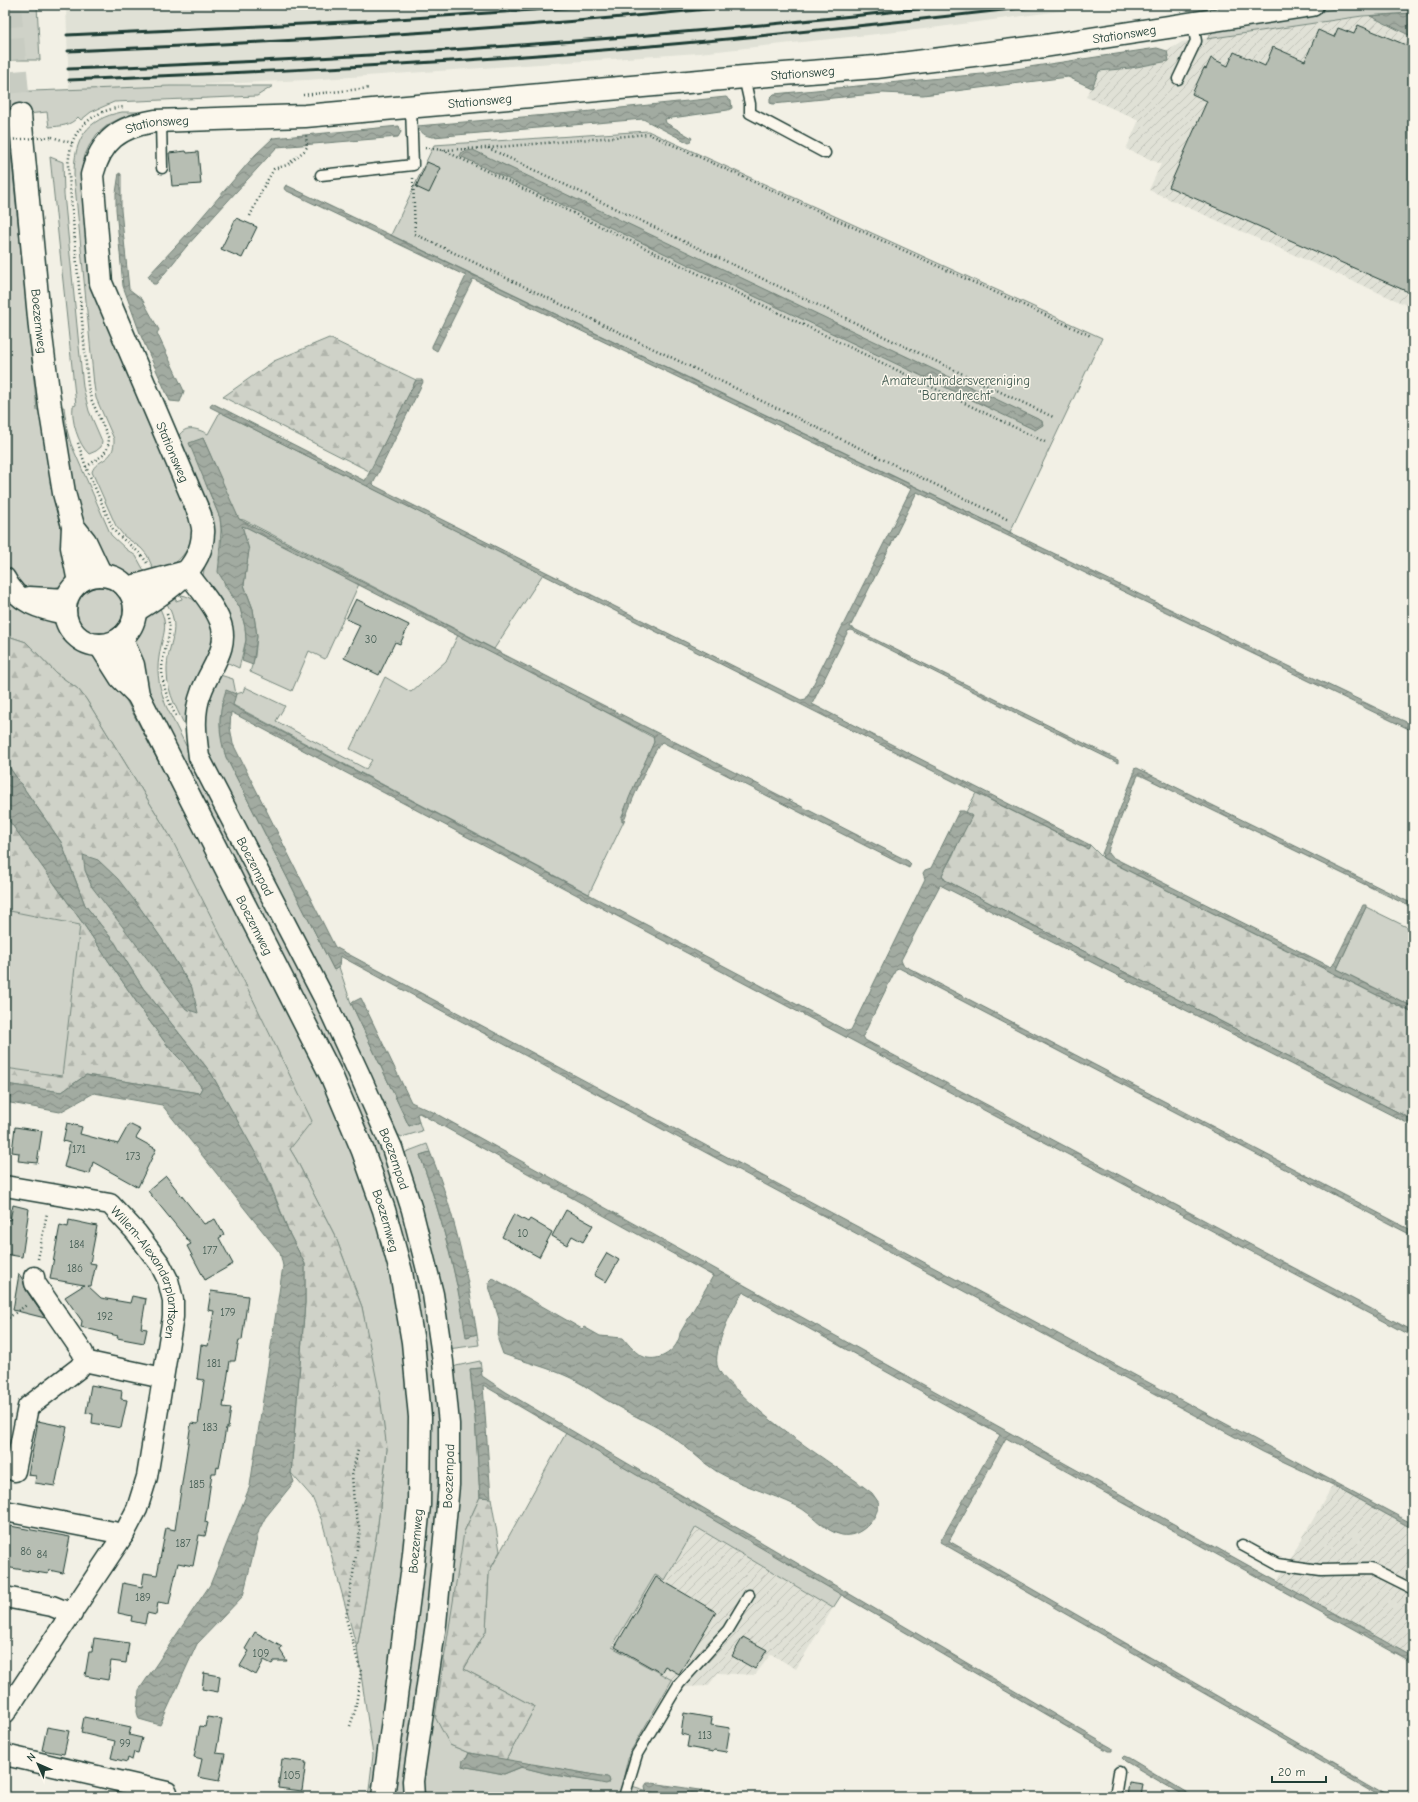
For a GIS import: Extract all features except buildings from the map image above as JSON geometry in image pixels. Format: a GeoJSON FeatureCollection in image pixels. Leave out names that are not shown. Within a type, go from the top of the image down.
{"type":"FeatureCollection","features":[{"type":"Feature","properties":{"kind":"main road","name":"Stationsweg"},"geometry":{"type":"LineString","coordinates":[[135,611],[160,595],[187,572],[197,556],[203,533],[200,515],[101,282],[92,175],[95,162],[101,150],[110,139],[124,130],[137,124],[161,121],[305,116],[411,108],[744,77],[876,67],[1038,47],[1312,5]]}},
{"type":"Feature","properties":{"kind":"main road","name":"Boezemweg"},"geometry":{"type":"LineString","coordinates":[[20,115],[40,328],[54,440],[64,493],[73,526],[70,598]]}},
{"type":"Feature","properties":{"kind":"main road","name":"Boezemweg"},"geometry":{"type":"LineString","coordinates":[[73,526],[85,541],[100,575]]}},
{"type":"Feature","properties":{"kind":"main road"},"geometry":{"type":"LineString","coordinates":[[127,588],[187,572]]}},
{"type":"Feature","properties":{"kind":"main road"},"geometry":{"type":"LineString","coordinates":[[100,575],[115,579],[127,588],[133,599],[135,611],[131,626],[121,638],[111,644],[90,644],[77,636],[67,624],[70,598],[89,577],[100,575]]}},
{"type":"Feature","properties":{"kind":"main road","name":"Boezemweg"},"geometry":{"type":"LineString","coordinates":[[121,638],[133,665],[138,695],[331,1075],[363,1150],[384,1210],[401,1272],[413,1342],[420,1417],[419,1505],[411,1581],[383,1797]]}},
{"type":"Feature","properties":{"kind":"main road","name":"Boezemweg"},"geometry":{"type":"LineString","coordinates":[[100,645],[121,678],[138,695]]}},
{"type":"Feature","properties":{"kind":"street","name":"Boezempad"},"geometry":{"type":"LineString","coordinates":[[187,572],[216,612],[223,631],[223,644],[201,693],[196,711],[195,733],[199,757],[325,1000],[362,1080],[394,1155],[412,1210],[433,1294],[443,1362],[449,1424],[449,1485],[436,1624],[413,1781],[414,1797]]}},
{"type":"Feature","properties":{"kind":"street"},"geometry":{"type":"LineString","coordinates":[[5,578],[10,588],[21,598],[40,596],[70,598]]}},
{"type":"Feature","properties":{"kind":"street","name":"Willem-Alexanderplantsoen"},"geometry":{"type":"LineString","coordinates":[[5,1186],[110,1204],[136,1232],[160,1264],[168,1280],[173,1300],[173,1317],[147,1477],[137,1510],[124,1534],[72,1614],[5,1713]]}},
{"type":"Feature","properties":{"kind":"street"},"geometry":{"type":"LineString","coordinates":[[15,1471],[28,1407],[79,1368],[84,1361],[83,1353],[34,1283],[34,1277]]}},
{"type":"Feature","properties":{"kind":"street"},"geometry":{"type":"LineString","coordinates":[[84,1361],[163,1378]]}},
{"type":"Feature","properties":{"kind":"street"},"geometry":{"type":"LineString","coordinates":[[5,1511],[124,1534]]}},
{"type":"Feature","properties":{"kind":"street"},"geometry":{"type":"LineString","coordinates":[[5,1597],[52,1606],[72,1614]]}},
{"type":"Feature","properties":{"kind":"street"},"geometry":{"type":"LineString","coordinates":[[5,1755],[167,1792]]}},
{"type":"Feature","properties":{"kind":"lane"},"geometry":{"type":"LineString","coordinates":[[1178,79],[1196,41],[1193,24]]}},
{"type":"Feature","properties":{"kind":"lane"},"geometry":{"type":"LineString","coordinates":[[744,77],[750,104],[750,114],[825,153]]}},
{"type":"Feature","properties":{"kind":"lane"},"geometry":{"type":"LineString","coordinates":[[321,175],[413,165],[411,108]]}},
{"type":"Feature","properties":{"kind":"lane"},"geometry":{"type":"LineString","coordinates":[[161,121],[162,168]]}},
{"type":"Feature","properties":{"kind":"lane"},"geometry":{"type":"LineString","coordinates":[[1242,1545],[1277,1564],[1320,1570],[1371,1569],[1413,1590]]}},
{"type":"Feature","properties":{"kind":"lane"},"geometry":{"type":"LineString","coordinates":[[624,1797],[637,1754],[679,1684],[728,1630],[749,1594]]}},
{"type":"Feature","properties":{"kind":"lane"},"geometry":{"type":"LineString","coordinates":[[1115,1797],[1119,1772]]}},
{"type":"Feature","properties":{"kind":"path"},"geometry":{"type":"LineString","coordinates":[[250,216],[274,169],[286,165],[307,147],[306,130]]}},
{"type":"Feature","properties":{"kind":"path"},"geometry":{"type":"LineString","coordinates":[[42,131],[43,138]]}},
{"type":"Feature","properties":{"kind":"path"},"geometry":{"type":"LineString","coordinates":[[413,146],[443,150],[487,148],[649,134],[1091,336]]}},
{"type":"Feature","properties":{"kind":"path"},"geometry":{"type":"LineString","coordinates":[[6,140],[52,137],[72,143],[68,164],[88,386],[91,399],[109,439],[108,447],[103,455],[86,467],[76,438]]}},
{"type":"Feature","properties":{"kind":"path"},"geometry":{"type":"LineString","coordinates":[[487,148],[1053,417]]}},
{"type":"Feature","properties":{"kind":"path"},"geometry":{"type":"LineString","coordinates":[[443,150],[1045,442]]}},
{"type":"Feature","properties":{"kind":"path"},"geometry":{"type":"LineString","coordinates":[[413,165],[415,234],[1009,520]]}},
{"type":"Feature","properties":{"kind":"path"},"geometry":{"type":"LineString","coordinates":[[34,1277],[52,1193]]}},
{"type":"Feature","properties":{"kind":"path"},"geometry":{"type":"LineString","coordinates":[[5,1320],[42,1294]]}},
{"type":"Feature","properties":{"kind":"path"},"geometry":{"type":"LineString","coordinates":[[350,1726],[355,1711],[361,1672],[349,1634],[346,1618],[360,1530],[354,1505],[352,1474],[358,1450]]}},
{"type":"Feature","properties":{"kind":"shaded area"},"geometry":{"type":"Polygon","coordinates":[[[66,5],[1106,5],[924,29],[699,53],[307,80],[69,90],[66,5]]]}},
{"type":"Feature","properties":{"kind":"shaded area"},"geometry":{"type":"Polygon","coordinates":[[[1370,16],[1413,37],[1413,308],[1149,190],[1161,164],[1126,149],[1139,120],[1086,97],[1098,71],[1131,68],[1168,61],[1167,51],[1182,42],[1370,16]]]}},
{"type":"Feature","properties":{"kind":"shaded area"},"geometry":{"type":"Polygon","coordinates":[[[1333,1485],[1413,1529],[1413,1657],[1277,1582],[1333,1485]]]}},
{"type":"Feature","properties":{"kind":"shaded area"},"geometry":{"type":"Polygon","coordinates":[[[696,1527],[833,1608],[796,1669],[771,1654],[755,1675],[718,1673],[708,1686],[685,1687],[613,1647],[655,1575],[665,1580],[696,1527]]]}},
{"type":"Feature","properties":{"kind":"green space"},"geometry":{"type":"Polygon","coordinates":[[[5,5],[37,5],[40,60],[5,60],[5,5]]]}},
{"type":"Feature","properties":{"kind":"green space"},"geometry":{"type":"Polygon","coordinates":[[[1362,5],[1413,5],[1413,13],[1362,16],[1207,39],[1217,27],[1362,5]]]}},
{"type":"Feature","properties":{"kind":"green space"},"geometry":{"type":"Polygon","coordinates":[[[170,86],[273,86],[257,96],[114,102],[91,112],[81,120],[78,117],[68,124],[49,127],[47,112],[8,116],[9,129],[5,129],[5,92],[170,86]]]}},
{"type":"Feature","properties":{"kind":"green space"},"geometry":{"type":"Polygon","coordinates":[[[122,112],[157,112],[130,115],[121,118],[109,124],[97,134],[85,155],[82,168],[83,185],[89,264],[190,514],[192,530],[191,540],[185,553],[162,571],[155,573],[147,555],[141,548],[124,536],[116,526],[92,472],[97,464],[109,456],[112,452],[114,447],[114,439],[96,398],[94,385],[74,175],[75,162],[76,151],[84,133],[99,120],[122,112]]]}},
{"type":"Feature","properties":{"kind":"green space","name":"Amateurtuindersvereniging \"Barendrecht\""},"geometry":{"type":"Polygon","coordinates":[[[648,131],[1102,338],[1010,532],[391,235],[434,145],[648,131]]]}},
{"type":"Feature","properties":{"kind":"green space"},"geometry":{"type":"Polygon","coordinates":[[[5,154],[11,154],[37,410],[40,410],[54,500],[69,558],[68,577],[62,584],[49,589],[28,589],[24,587],[18,583],[7,563],[5,478],[8,478],[5,428],[5,154]]]}},
{"type":"Feature","properties":{"kind":"green space"},"geometry":{"type":"Polygon","coordinates":[[[50,157],[63,162],[64,194],[83,387],[89,411],[102,441],[101,447],[89,454],[85,450],[76,432],[73,418],[73,406],[76,405],[50,157]]]}},
{"type":"Feature","properties":{"kind":"green space"},"geometry":{"type":"Polygon","coordinates":[[[329,338],[416,380],[371,472],[223,397],[274,361],[329,338]]]}},
{"type":"Feature","properties":{"kind":"green space"},"geometry":{"type":"Polygon","coordinates":[[[64,407],[67,430],[71,444],[111,535],[136,556],[147,576],[135,577],[124,574],[102,560],[95,551],[75,497],[59,408],[64,407]]]}},
{"type":"Feature","properties":{"kind":"green space"},"geometry":{"type":"Polygon","coordinates":[[[220,412],[543,574],[494,649],[244,520],[238,519],[203,438],[206,484],[220,518],[221,529],[219,560],[225,586],[240,608],[245,627],[246,640],[239,668],[226,662],[204,583],[203,575],[205,564],[177,439],[183,431],[187,429],[195,429],[208,434],[220,412]]]}},
{"type":"Feature","properties":{"kind":"green space"},"geometry":{"type":"Polygon","coordinates":[[[242,526],[359,584],[325,659],[309,651],[292,691],[250,672],[255,656],[257,636],[253,609],[244,585],[249,550],[242,526]]]}},
{"type":"Feature","properties":{"kind":"green space"},"geometry":{"type":"Polygon","coordinates":[[[100,587],[113,591],[119,597],[123,610],[119,623],[113,629],[100,633],[87,629],[81,623],[77,610],[81,597],[87,591],[100,587]]]}},
{"type":"Feature","properties":{"kind":"green space"},"geometry":{"type":"Polygon","coordinates":[[[174,594],[176,601],[182,599],[181,595],[196,601],[210,621],[213,637],[213,645],[188,732],[171,696],[167,672],[167,662],[174,628],[170,610],[164,599],[174,594]]]}},
{"type":"Feature","properties":{"kind":"green space"},"geometry":{"type":"Polygon","coordinates":[[[5,597],[13,603],[53,619],[70,642],[100,660],[113,675],[220,880],[332,1101],[372,1204],[391,1272],[405,1350],[410,1425],[407,1524],[397,1621],[373,1797],[365,1797],[369,1790],[373,1755],[357,1648],[377,1532],[387,1449],[362,1307],[336,1238],[290,1149],[170,836],[86,699],[78,689],[56,673],[26,642],[5,635],[5,597]]]}},
{"type":"Feature","properties":{"kind":"green space"},"geometry":{"type":"Polygon","coordinates":[[[157,603],[164,618],[165,624],[159,657],[158,675],[160,688],[166,706],[352,1075],[397,1187],[432,1332],[440,1428],[440,1475],[433,1574],[405,1797],[392,1797],[413,1650],[407,1256],[150,698],[133,642],[145,615],[157,603]]]}},
{"type":"Feature","properties":{"kind":"green space"},"geometry":{"type":"Polygon","coordinates":[[[5,635],[26,642],[56,673],[78,689],[86,699],[170,836],[245,983],[312,1121],[290,1149],[336,1238],[362,1307],[380,1396],[387,1449],[377,1532],[357,1648],[322,1521],[312,1497],[291,1473],[305,1303],[305,1264],[290,1235],[268,1178],[211,1073],[143,988],[115,943],[85,905],[61,842],[5,761],[5,635]],[[98,860],[85,870],[92,887],[192,988],[149,921],[112,874],[98,860]]]}},
{"type":"Feature","properties":{"kind":"green space"},"geometry":{"type":"Polygon","coordinates":[[[458,635],[654,738],[654,742],[621,818],[623,822],[624,821],[589,894],[233,705],[222,703],[220,718],[226,757],[334,970],[339,967],[351,1003],[409,1126],[419,1122],[422,1131],[402,1137],[392,1132],[208,757],[204,730],[207,701],[220,675],[233,679],[236,694],[243,692],[245,687],[285,706],[276,721],[366,769],[372,760],[350,749],[385,677],[411,692],[446,661],[458,635]]]}},
{"type":"Feature","properties":{"kind":"green space"},"geometry":{"type":"Polygon","coordinates":[[[976,793],[1088,849],[1090,845],[1103,858],[1413,1013],[1413,1120],[945,880],[942,875],[953,855],[970,814],[966,812],[976,793]]]}},
{"type":"Feature","properties":{"kind":"green space"},"geometry":{"type":"Polygon","coordinates":[[[5,816],[83,923],[64,1081],[5,1078],[5,816]]]}},
{"type":"Feature","properties":{"kind":"green space"},"geometry":{"type":"Polygon","coordinates":[[[7,817],[82,922],[148,1019],[170,1049],[184,1063],[202,1088],[199,1093],[86,1075],[62,1092],[5,1084],[5,1068],[62,1076],[80,925],[5,910],[5,818],[7,817]]]}},
{"type":"Feature","properties":{"kind":"green space"},"geometry":{"type":"Polygon","coordinates":[[[1366,907],[1413,930],[1413,1007],[1337,969],[1366,907]]]}},
{"type":"Feature","properties":{"kind":"green space"},"geometry":{"type":"Polygon","coordinates":[[[427,1144],[430,1152],[420,1155],[448,1245],[467,1337],[477,1334],[479,1345],[448,1349],[402,1156],[406,1152],[427,1144]]]}},
{"type":"Feature","properties":{"kind":"green space"},"geometry":{"type":"Polygon","coordinates":[[[480,1361],[481,1368],[470,1369],[475,1417],[480,1497],[464,1532],[450,1745],[469,1753],[462,1766],[504,1774],[522,1767],[549,1774],[609,1783],[607,1777],[506,1760],[535,1707],[464,1669],[486,1631],[489,1572],[566,1433],[842,1594],[833,1608],[696,1527],[665,1580],[655,1575],[612,1647],[672,1680],[629,1754],[619,1797],[419,1797],[451,1370],[456,1366],[480,1361]]]}},
{"type":"Feature","properties":{"kind":"green space"},"geometry":{"type":"Polygon","coordinates":[[[480,1497],[491,1498],[500,1551],[489,1572],[486,1631],[464,1669],[535,1707],[506,1760],[469,1753],[450,1745],[435,1717],[464,1532],[480,1497]]]}},
{"type":"Feature","properties":{"kind":"green space"},"geometry":{"type":"Polygon","coordinates":[[[632,1786],[648,1791],[684,1797],[629,1797],[632,1786]]]}},
{"type":"Feature","properties":{"kind":"water"},"geometry":{"type":"Polygon","coordinates":[[[1413,13],[1413,37],[1370,16],[1413,13]]]}},
{"type":"Feature","properties":{"kind":"water"},"geometry":{"type":"Polygon","coordinates":[[[1157,48],[1167,51],[1169,61],[1131,68],[1099,71],[1092,88],[1068,77],[923,95],[883,93],[773,104],[770,103],[770,98],[774,94],[982,74],[1157,48]]]}},
{"type":"Feature","properties":{"kind":"water"},"geometry":{"type":"Polygon","coordinates":[[[726,97],[731,101],[732,108],[728,110],[665,119],[666,123],[692,138],[689,143],[643,119],[433,137],[424,134],[417,126],[582,112],[726,97]]]}},
{"type":"Feature","properties":{"kind":"water"},"geometry":{"type":"Polygon","coordinates":[[[399,126],[401,132],[398,137],[277,147],[186,247],[156,284],[153,284],[148,276],[189,232],[255,155],[273,138],[399,126]]]}},
{"type":"Feature","properties":{"kind":"water"},"geometry":{"type":"Polygon","coordinates":[[[473,150],[1042,421],[1043,425],[1035,430],[460,156],[462,152],[473,150]]]}},
{"type":"Feature","properties":{"kind":"water"},"geometry":{"type":"Polygon","coordinates":[[[119,173],[121,174],[121,210],[129,289],[142,299],[159,330],[157,333],[184,391],[180,402],[170,401],[141,336],[123,286],[116,209],[116,193],[119,173]]]}},
{"type":"Feature","properties":{"kind":"water"},"geometry":{"type":"Polygon","coordinates":[[[286,185],[1413,725],[1413,731],[917,492],[850,627],[1118,760],[1118,763],[851,630],[848,631],[812,704],[1090,845],[1088,849],[210,407],[212,403],[365,481],[416,380],[422,380],[423,382],[373,484],[375,486],[801,700],[806,699],[911,489],[473,279],[437,351],[432,348],[432,346],[466,276],[285,190],[284,188],[286,185]]]}},
{"type":"Feature","properties":{"kind":"water"},"geometry":{"type":"Polygon","coordinates":[[[203,438],[239,519],[908,861],[911,864],[909,868],[662,742],[647,767],[624,821],[622,822],[625,807],[654,742],[653,736],[242,526],[249,550],[244,585],[253,609],[257,636],[253,665],[242,661],[246,640],[245,627],[240,608],[218,572],[222,535],[220,518],[189,443],[203,438]]]}},
{"type":"Feature","properties":{"kind":"water"},"geometry":{"type":"Polygon","coordinates":[[[226,690],[236,694],[233,705],[237,708],[847,1031],[851,1030],[925,879],[923,873],[925,870],[931,868],[959,811],[964,811],[972,816],[942,875],[945,880],[1413,1120],[1413,1126],[940,885],[901,960],[903,965],[1413,1231],[1413,1236],[899,968],[896,969],[863,1036],[865,1040],[1413,1331],[1413,1337],[231,712],[230,727],[233,744],[335,947],[1413,1524],[1413,1529],[1333,1485],[1263,1452],[340,956],[339,967],[334,970],[226,757],[220,732],[220,716],[226,690]]]}},
{"type":"Feature","properties":{"kind":"water"},"geometry":{"type":"Polygon","coordinates":[[[5,761],[61,842],[85,905],[115,943],[143,988],[211,1073],[261,1163],[290,1235],[305,1264],[305,1303],[291,1473],[294,1482],[265,1518],[259,1530],[243,1596],[197,1644],[160,1725],[139,1719],[137,1712],[139,1690],[210,1585],[250,1486],[283,1266],[280,1253],[162,1105],[94,1093],[60,1112],[5,1102],[5,1084],[62,1092],[86,1075],[199,1093],[202,1088],[184,1063],[170,1049],[148,1019],[82,922],[5,815],[5,761]]]}},
{"type":"Feature","properties":{"kind":"water"},"geometry":{"type":"Polygon","coordinates":[[[1137,768],[1413,904],[1413,908],[1140,775],[1138,775],[1109,848],[1108,853],[1110,856],[1331,967],[1363,905],[1366,905],[1337,969],[1413,1007],[1413,1013],[1103,858],[1102,854],[1134,774],[1134,769],[1137,768]]]}},
{"type":"Feature","properties":{"kind":"water"},"geometry":{"type":"Polygon","coordinates":[[[83,855],[98,860],[118,879],[138,905],[162,939],[192,988],[198,1013],[186,1009],[92,887],[85,870],[83,855]]]}},
{"type":"Feature","properties":{"kind":"water"},"geometry":{"type":"Polygon","coordinates":[[[361,998],[411,1102],[433,1112],[1413,1657],[1413,1663],[1006,1438],[949,1541],[1392,1797],[1385,1797],[940,1542],[1000,1435],[743,1292],[729,1318],[720,1341],[717,1361],[718,1368],[722,1375],[751,1404],[795,1439],[872,1493],[879,1503],[878,1509],[871,1521],[861,1531],[855,1534],[842,1535],[836,1533],[825,1527],[803,1509],[716,1471],[704,1463],[677,1440],[651,1424],[609,1402],[583,1384],[563,1374],[503,1354],[498,1340],[499,1319],[488,1283],[493,1278],[582,1329],[584,1327],[600,1336],[623,1338],[638,1354],[644,1357],[656,1358],[668,1353],[676,1344],[680,1333],[713,1276],[419,1113],[417,1114],[419,1122],[409,1126],[351,1003],[361,998]]]}},
{"type":"Feature","properties":{"kind":"water"},"geometry":{"type":"Polygon","coordinates":[[[430,1152],[453,1219],[469,1288],[477,1334],[466,1337],[448,1245],[420,1155],[430,1152]]]}},
{"type":"Feature","properties":{"kind":"water"},"geometry":{"type":"Polygon","coordinates":[[[481,1368],[482,1376],[506,1392],[1112,1748],[1112,1751],[1108,1751],[483,1385],[491,1498],[480,1497],[475,1417],[470,1369],[481,1368]]]}},
{"type":"Feature","properties":{"kind":"water"},"geometry":{"type":"Polygon","coordinates":[[[469,1753],[607,1777],[609,1778],[610,1782],[606,1784],[549,1774],[521,1767],[504,1774],[462,1766],[463,1760],[467,1758],[469,1753]]]}},
{"type":"Feature","properties":{"kind":"water"},"geometry":{"type":"Polygon","coordinates":[[[1124,1756],[1194,1797],[1186,1797],[1125,1761],[1122,1758],[1124,1756]]]}},
{"type":"Feature","properties":{"kind":"water"},"geometry":{"type":"Polygon","coordinates":[[[647,1783],[746,1797],[684,1797],[646,1791],[645,1786],[647,1783]]]}},
{"type":"Feature","properties":{"kind":"tunnel"},"geometry":{"type":"LineString","coordinates":[[10,5],[20,115]]}},
{"type":"Feature","properties":{"kind":"railway"},"geometry":{"type":"LineString","coordinates":[[67,35],[367,21],[607,5]]}},
{"type":"Feature","properties":{"kind":"railway"},"geometry":{"type":"LineString","coordinates":[[68,51],[407,34],[577,21],[746,5]]}},
{"type":"Feature","properties":{"kind":"railway"},"geometry":{"type":"LineString","coordinates":[[68,69],[179,65],[513,46],[734,28],[955,5]]}},
{"type":"Feature","properties":{"kind":"railway"},"geometry":{"type":"LineString","coordinates":[[69,80],[371,66],[552,54],[800,32],[1048,5]]}}]}
